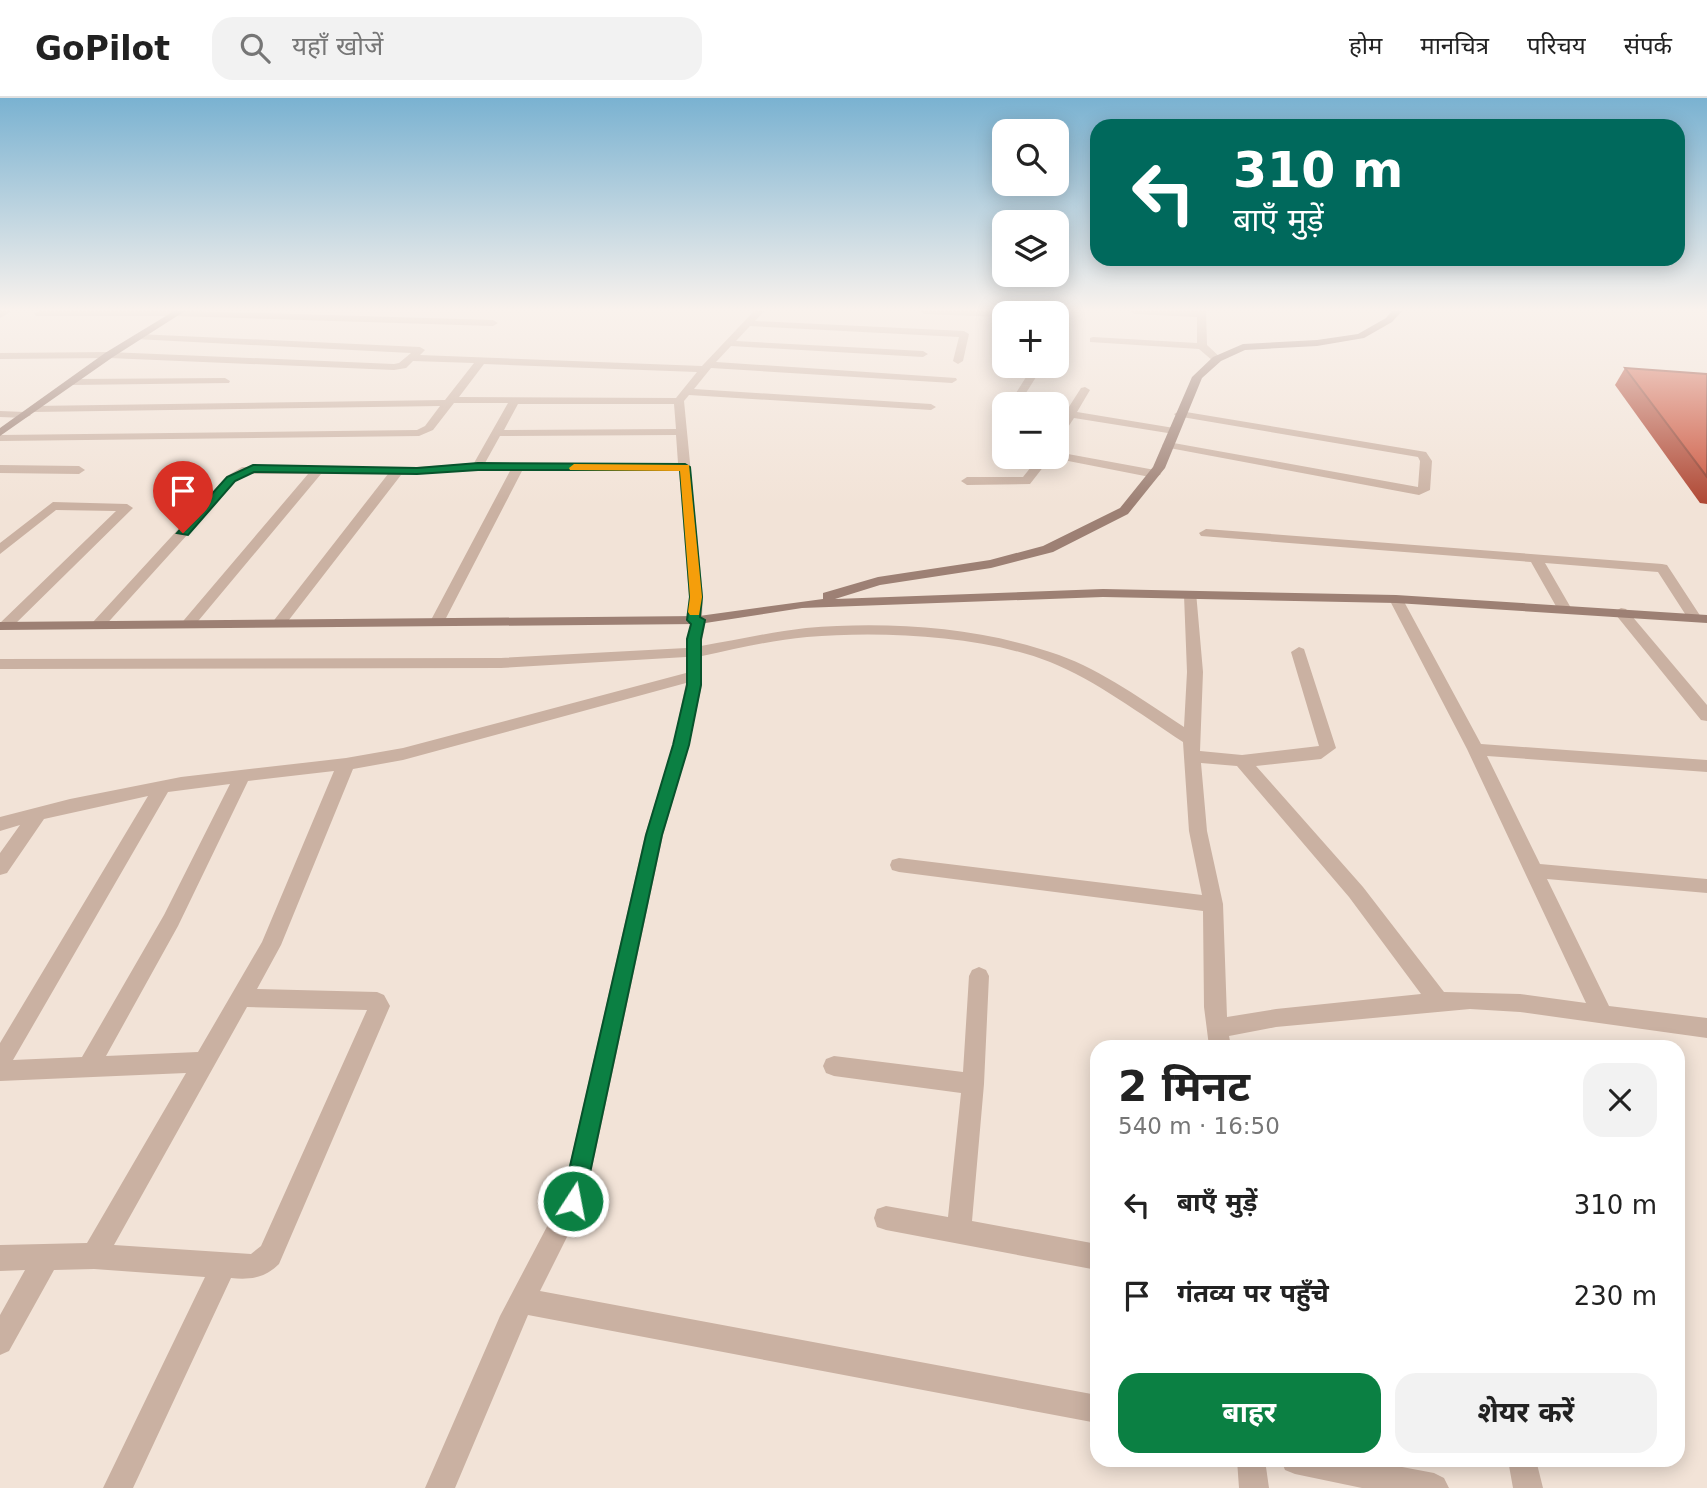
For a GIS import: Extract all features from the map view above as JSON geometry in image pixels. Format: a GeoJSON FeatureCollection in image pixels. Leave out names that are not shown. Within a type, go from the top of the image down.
{"type":"FeatureCollection","features":[{"type":"Feature","properties":{"kind":"street"},"geometry":{"type":"LineString","coordinates":[[0,436],[80,376]]}},
{"type":"Feature","properties":{"kind":"street"},"geometry":{"type":"LineString","coordinates":[[0,436],[410,434],[425,431],[469,376]]}},
{"type":"Feature","properties":{"kind":"street"},"geometry":{"type":"LineString","coordinates":[[440,1488],[522,1301],[573,1201],[654,835],[681,745],[694,676],[696,597],[681,432],[683,396],[699,376]]}},
{"type":"Feature","properties":{"kind":"street"},"geometry":{"type":"LineString","coordinates":[[874,376],[952,380]]}},
{"type":"Feature","properties":{"kind":"street"},"geometry":{"type":"LineString","coordinates":[[802,604],[878,581],[991,564],[1048,549],[1124,511],[1155,474],[1198,376]]}},
{"type":"Feature","properties":{"kind":"street"},"geometry":{"type":"LineString","coordinates":[[71,382],[225,381]]}},
{"type":"Feature","properties":{"kind":"street"},"geometry":{"type":"LineString","coordinates":[[1069,418],[1085,390]]}},
{"type":"Feature","properties":{"kind":"street"},"geometry":{"type":"LineString","coordinates":[[0,414],[683,396],[931,407]]}},
{"type":"Feature","properties":{"kind":"street"},"geometry":{"type":"LineString","coordinates":[[478,466],[515,400]]}},
{"type":"Feature","properties":{"kind":"street"},"geometry":{"type":"LineString","coordinates":[[1069,414],[1174,430]]}},
{"type":"Feature","properties":{"kind":"street"},"geometry":{"type":"LineString","coordinates":[[1168,445],[1424,490],[1426,461],[1422,454],[1180,414]]}},
{"type":"Feature","properties":{"kind":"street"},"geometry":{"type":"LineString","coordinates":[[497,433],[681,432]]}},
{"type":"Feature","properties":{"kind":"street"},"geometry":{"type":"LineString","coordinates":[[1069,458],[1155,474]]}},
{"type":"Feature","properties":{"kind":"street"},"geometry":{"type":"LineString","coordinates":[[98,625],[231,479],[253,468],[397,471],[478,466],[685,467]]}},
{"type":"Feature","properties":{"kind":"street"},"geometry":{"type":"LineString","coordinates":[[438,620],[518,467]]}},
{"type":"Feature","properties":{"kind":"street"},"geometry":{"type":"LineString","coordinates":[[0,469],[79,470]]}},
{"type":"Feature","properties":{"kind":"street"},"geometry":{"type":"LineString","coordinates":[[189,624],[319,469]]}},
{"type":"Feature","properties":{"kind":"street"},"geometry":{"type":"LineString","coordinates":[[967,481],[1026,481],[1036,469]]}},
{"type":"Feature","properties":{"kind":"street"},"geometry":{"type":"LineString","coordinates":[[280,622],[397,471]]}},
{"type":"Feature","properties":{"kind":"street"},"geometry":{"type":"LineString","coordinates":[[0,550],[53,506],[127,508],[3,626]]}},
{"type":"Feature","properties":{"kind":"street"},"geometry":{"type":"LineString","coordinates":[[1206,533],[1662,568],[1700,618]]}},
{"type":"Feature","properties":{"kind":"street"},"geometry":{"type":"LineString","coordinates":[[1535,557],[1564,608]]}},
{"type":"Feature","properties":{"kind":"street"},"geometry":{"type":"LineString","coordinates":[[3,626],[438,620],[696,620],[802,604],[1103,593],[1396,599],[1700,618]]}},
{"type":"Feature","properties":{"kind":"street"},"geometry":{"type":"LineString","coordinates":[[1191,595],[1195,672],[1191,747],[1198,831],[1213,904],[1214,1007],[1219,1037],[1276,1018],[1439,1001],[1520,1003],[1707,1028]]}},
{"type":"Feature","properties":{"kind":"street"},"geometry":{"type":"LineString","coordinates":[[1396,599],[1475,748],[1602,1013]]}},
{"type":"Feature","properties":{"kind":"street"},"geometry":{"type":"LineString","coordinates":[[1622,612],[1707,716]]}},
{"type":"Feature","properties":{"kind":"street"},"geometry":{"type":"LineString","coordinates":[[0,664],[501,663],[695,652],[806,633],[870,630],[926,633],[997,643],[1055,659],[1112,688],[1191,747],[1242,761],[1321,753],[1328,748],[1299,652]]}},
{"type":"Feature","properties":{"kind":"street"},"geometry":{"type":"LineString","coordinates":[[0,824],[38,813],[162,787],[404,754],[694,676]]}},
{"type":"Feature","properties":{"kind":"street"},"geometry":{"type":"LineString","coordinates":[[1475,748],[1707,766]]}},
{"type":"Feature","properties":{"kind":"street"},"geometry":{"type":"LineString","coordinates":[[1242,761],[1356,892],[1439,1001]]}},
{"type":"Feature","properties":{"kind":"street"},"geometry":{"type":"LineString","coordinates":[[94,1256],[271,945],[346,764]]}},
{"type":"Feature","properties":{"kind":"street"},"geometry":{"type":"LineString","coordinates":[[89,1066],[172,919],[243,774]]}},
{"type":"Feature","properties":{"kind":"street"},"geometry":{"type":"LineString","coordinates":[[0,1063],[162,787]]}},
{"type":"Feature","properties":{"kind":"street"},"geometry":{"type":"LineString","coordinates":[[0,868],[38,813]]}},
{"type":"Feature","properties":{"kind":"street"},"geometry":{"type":"LineString","coordinates":[[899,865],[1213,904]]}},
{"type":"Feature","properties":{"kind":"street"},"geometry":{"type":"LineString","coordinates":[[1534,871],[1707,886]]}},
{"type":"Feature","properties":{"kind":"street"},"geometry":{"type":"LineString","coordinates":[[959,1232],[973,1084],[979,976]]}},
{"type":"Feature","properties":{"kind":"street"},"geometry":{"type":"LineString","coordinates":[[0,1258],[94,1256],[251,1267],[263,1262],[270,1255],[379,1006],[376,1001],[240,998]]}},
{"type":"Feature","properties":{"kind":"street"},"geometry":{"type":"LineString","coordinates":[[0,1071],[203,1062]]}},
{"type":"Feature","properties":{"kind":"street"},"geometry":{"type":"LineString","coordinates":[[834,1066],[973,1084]]}},
{"type":"Feature","properties":{"kind":"street"},"geometry":{"type":"LineString","coordinates":[[886,1218],[1090,1256]]}},
{"type":"Feature","properties":{"kind":"street"},"geometry":{"type":"LineString","coordinates":[[0,1342],[46,1258]]}},
{"type":"Feature","properties":{"kind":"street"},"geometry":{"type":"LineString","coordinates":[[118,1488],[224,1265]]}},
{"type":"Feature","properties":{"kind":"street"},"geometry":{"type":"LineString","coordinates":[[522,1301],[1090,1408]]}},
{"type":"Feature","properties":{"kind":"street"},"geometry":{"type":"LineString","coordinates":[[1252,1467],[1254,1488]]}},
{"type":"Feature","properties":{"kind":"street"},"geometry":{"type":"LineString","coordinates":[[1330,1467],[1434,1488]]}},
{"type":"Feature","properties":{"kind":"street"},"geometry":{"type":"LineString","coordinates":[[1524,1467],[1528,1488]]}},
{"type":"Feature","properties":{"kind":"building"},"geometry":{"type":"Polygon","coordinates":[[[1631,376],[1707,376],[1707,477],[1631,376]]]}},
{"type":"Feature","properties":{"kind":"slow traffic"},"geometry":{"type":"LineString","coordinates":[[574,468],[685,467],[696,597],[694,612]]}},
{"type":"Feature","properties":{"kind":"route"},"geometry":{"type":"LineString","coordinates":[[183,533],[231,479],[253,468],[428,471],[478,466],[685,467],[696,597],[694,620],[699,620],[694,639],[694,685],[681,745],[654,835],[573,1201]]}}]}
